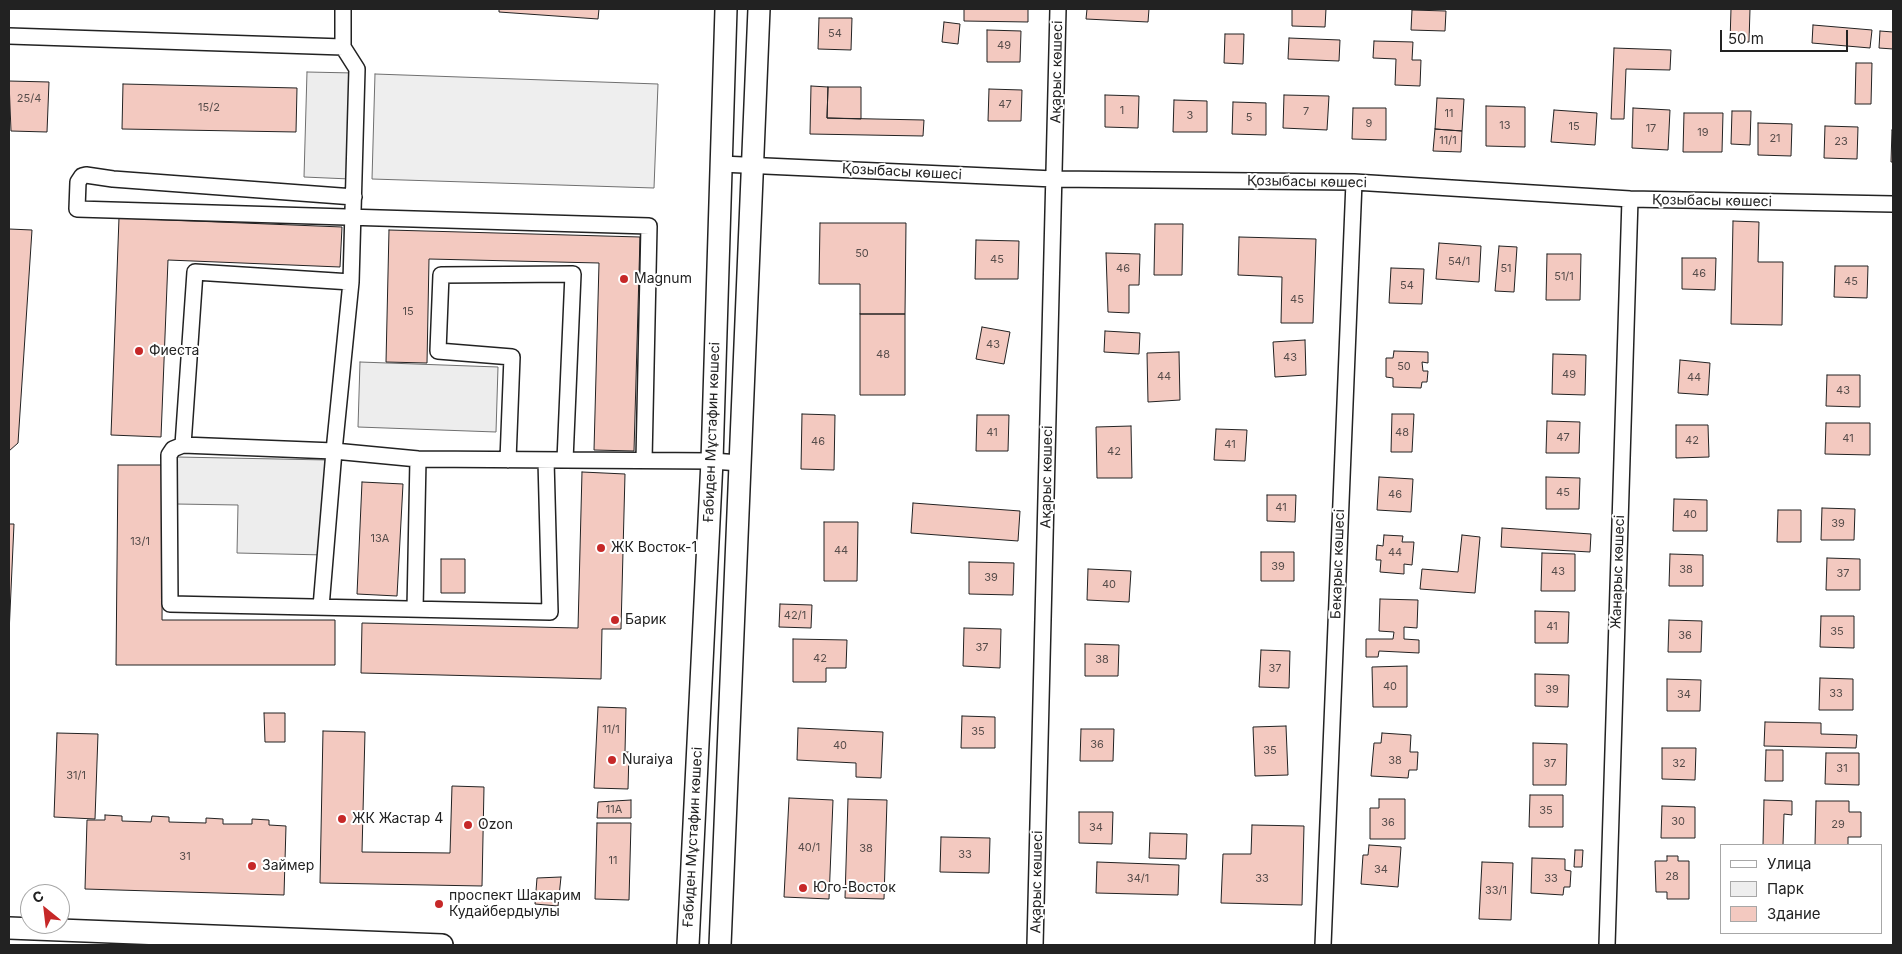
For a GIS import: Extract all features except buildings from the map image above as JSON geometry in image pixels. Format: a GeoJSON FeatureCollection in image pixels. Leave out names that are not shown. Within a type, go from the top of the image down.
{"type":"FeatureCollection","features":[{"type":"Feature","properties":{"kind":"street"},"geometry":{"type":"LineString","coordinates":[[321,608],[351,282],[357,69],[343,47],[343,9]]}},
{"type":"Feature","properties":{"kind":"street","name":"Ғабиден Мұстафин көшесі"},"geometry":{"type":"LineString","coordinates":[[688,945],[712,461],[726,9]]}},
{"type":"Feature","properties":{"kind":"street","name":"Ғабиден Мұстафин көшесі"},"geometry":{"type":"LineString","coordinates":[[720,945],[759,9]]}},
{"type":"Feature","properties":{"kind":"street","name":"Ақарыс көшесі"},"geometry":{"type":"LineString","coordinates":[[1035,945],[1058,9]]}},
{"type":"Feature","properties":{"kind":"street"},"geometry":{"type":"LineString","coordinates":[[9,36],[343,47]]}},
{"type":"Feature","properties":{"kind":"street","name":"Қозыбасы көшесі"},"geometry":{"type":"LineString","coordinates":[[721,164],[1054,179],[1354,182],[1630,199],[1893,204]]}},
{"type":"Feature","properties":{"kind":"street"},"geometry":{"type":"LineString","coordinates":[[354,197],[113,179],[86,175],[82,176],[78,182],[77,209],[649,226],[644,460]]}},
{"type":"Feature","properties":{"kind":"street","name":"Бекарыс көшесі"},"geometry":{"type":"LineString","coordinates":[[1323,945],[1354,182]]}},
{"type":"Feature","properties":{"kind":"street","name":"Жанарыс көшесі"},"geometry":{"type":"LineString","coordinates":[[1607,945],[1630,199]]}},
{"type":"Feature","properties":{"kind":"street"},"geometry":{"type":"LineString","coordinates":[[183,445],[195,272],[351,282]]}},
{"type":"Feature","properties":{"kind":"street"},"geometry":{"type":"LineString","coordinates":[[508,460],[512,357],[438,351],[441,276],[573,274],[565,460]]}},
{"type":"Feature","properties":{"kind":"street"},"geometry":{"type":"LineString","coordinates":[[546,460],[550,612],[170,604],[169,455],[173,449],[183,445],[334,451],[418,459],[644,460],[740,463]]}},
{"type":"Feature","properties":{"kind":"street"},"geometry":{"type":"LineString","coordinates":[[415,609],[418,459]]}},
{"type":"Feature","properties":{"kind":"street"},"geometry":{"type":"LineString","coordinates":[[9,928],[442,945]]}},
{"type":"Feature","properties":{"kind":"street"},"geometry":{"type":"LineString","coordinates":[[692,945],[727,945]]}},
{"type":"Feature","properties":{"kind":"green space"},"geometry":{"type":"Polygon","coordinates":[[[375,74],[658,84],[654,188],[372,179],[375,74]]]}},
{"type":"Feature","properties":{"kind":"shaded area"},"geometry":{"type":"Polygon","coordinates":[[[307,72],[354,73],[350,179],[304,177],[307,72]]]}},
{"type":"Feature","properties":{"kind":"shaded area"},"geometry":{"type":"Polygon","coordinates":[[[360,362],[498,367],[496,432],[358,427],[360,362]]]}},
{"type":"Feature","properties":{"kind":"shaded area"},"geometry":{"type":"Polygon","coordinates":[[[177,457],[328,460],[325,555],[237,553],[238,505],[176,504],[177,457]]]}},
{"type":"Feature","properties":{"kind":"place","name":"Magnum"},"geometry":{"type":"Point","coordinates":[624,279]}},
{"type":"Feature","properties":{"kind":"place","name":"Фиеста"},"geometry":{"type":"Point","coordinates":[139,351]}},
{"type":"Feature","properties":{"kind":"place","name":"ЖК Восток-1"},"geometry":{"type":"Point","coordinates":[601,548]}},
{"type":"Feature","properties":{"kind":"place","name":"Барик"},"geometry":{"type":"Point","coordinates":[615,620]}},
{"type":"Feature","properties":{"kind":"place","name":"Nuraiya"},"geometry":{"type":"Point","coordinates":[612,760]}},
{"type":"Feature","properties":{"kind":"place","name":"ЖК Жастар 4"},"geometry":{"type":"Point","coordinates":[342,819]}},
{"type":"Feature","properties":{"kind":"place","name":"Ozon"},"geometry":{"type":"Point","coordinates":[468,825]}},
{"type":"Feature","properties":{"kind":"place","name":"Займер"},"geometry":{"type":"Point","coordinates":[252,866]}},
{"type":"Feature","properties":{"kind":"place","name":"Юго-Восток"},"geometry":{"type":"Point","coordinates":[803,888]}},
{"type":"Feature","properties":{"kind":"place","name":"проспект Шaкaрим Кудайбердыулы"},"geometry":{"type":"Point","coordinates":[439,904]}}]}
